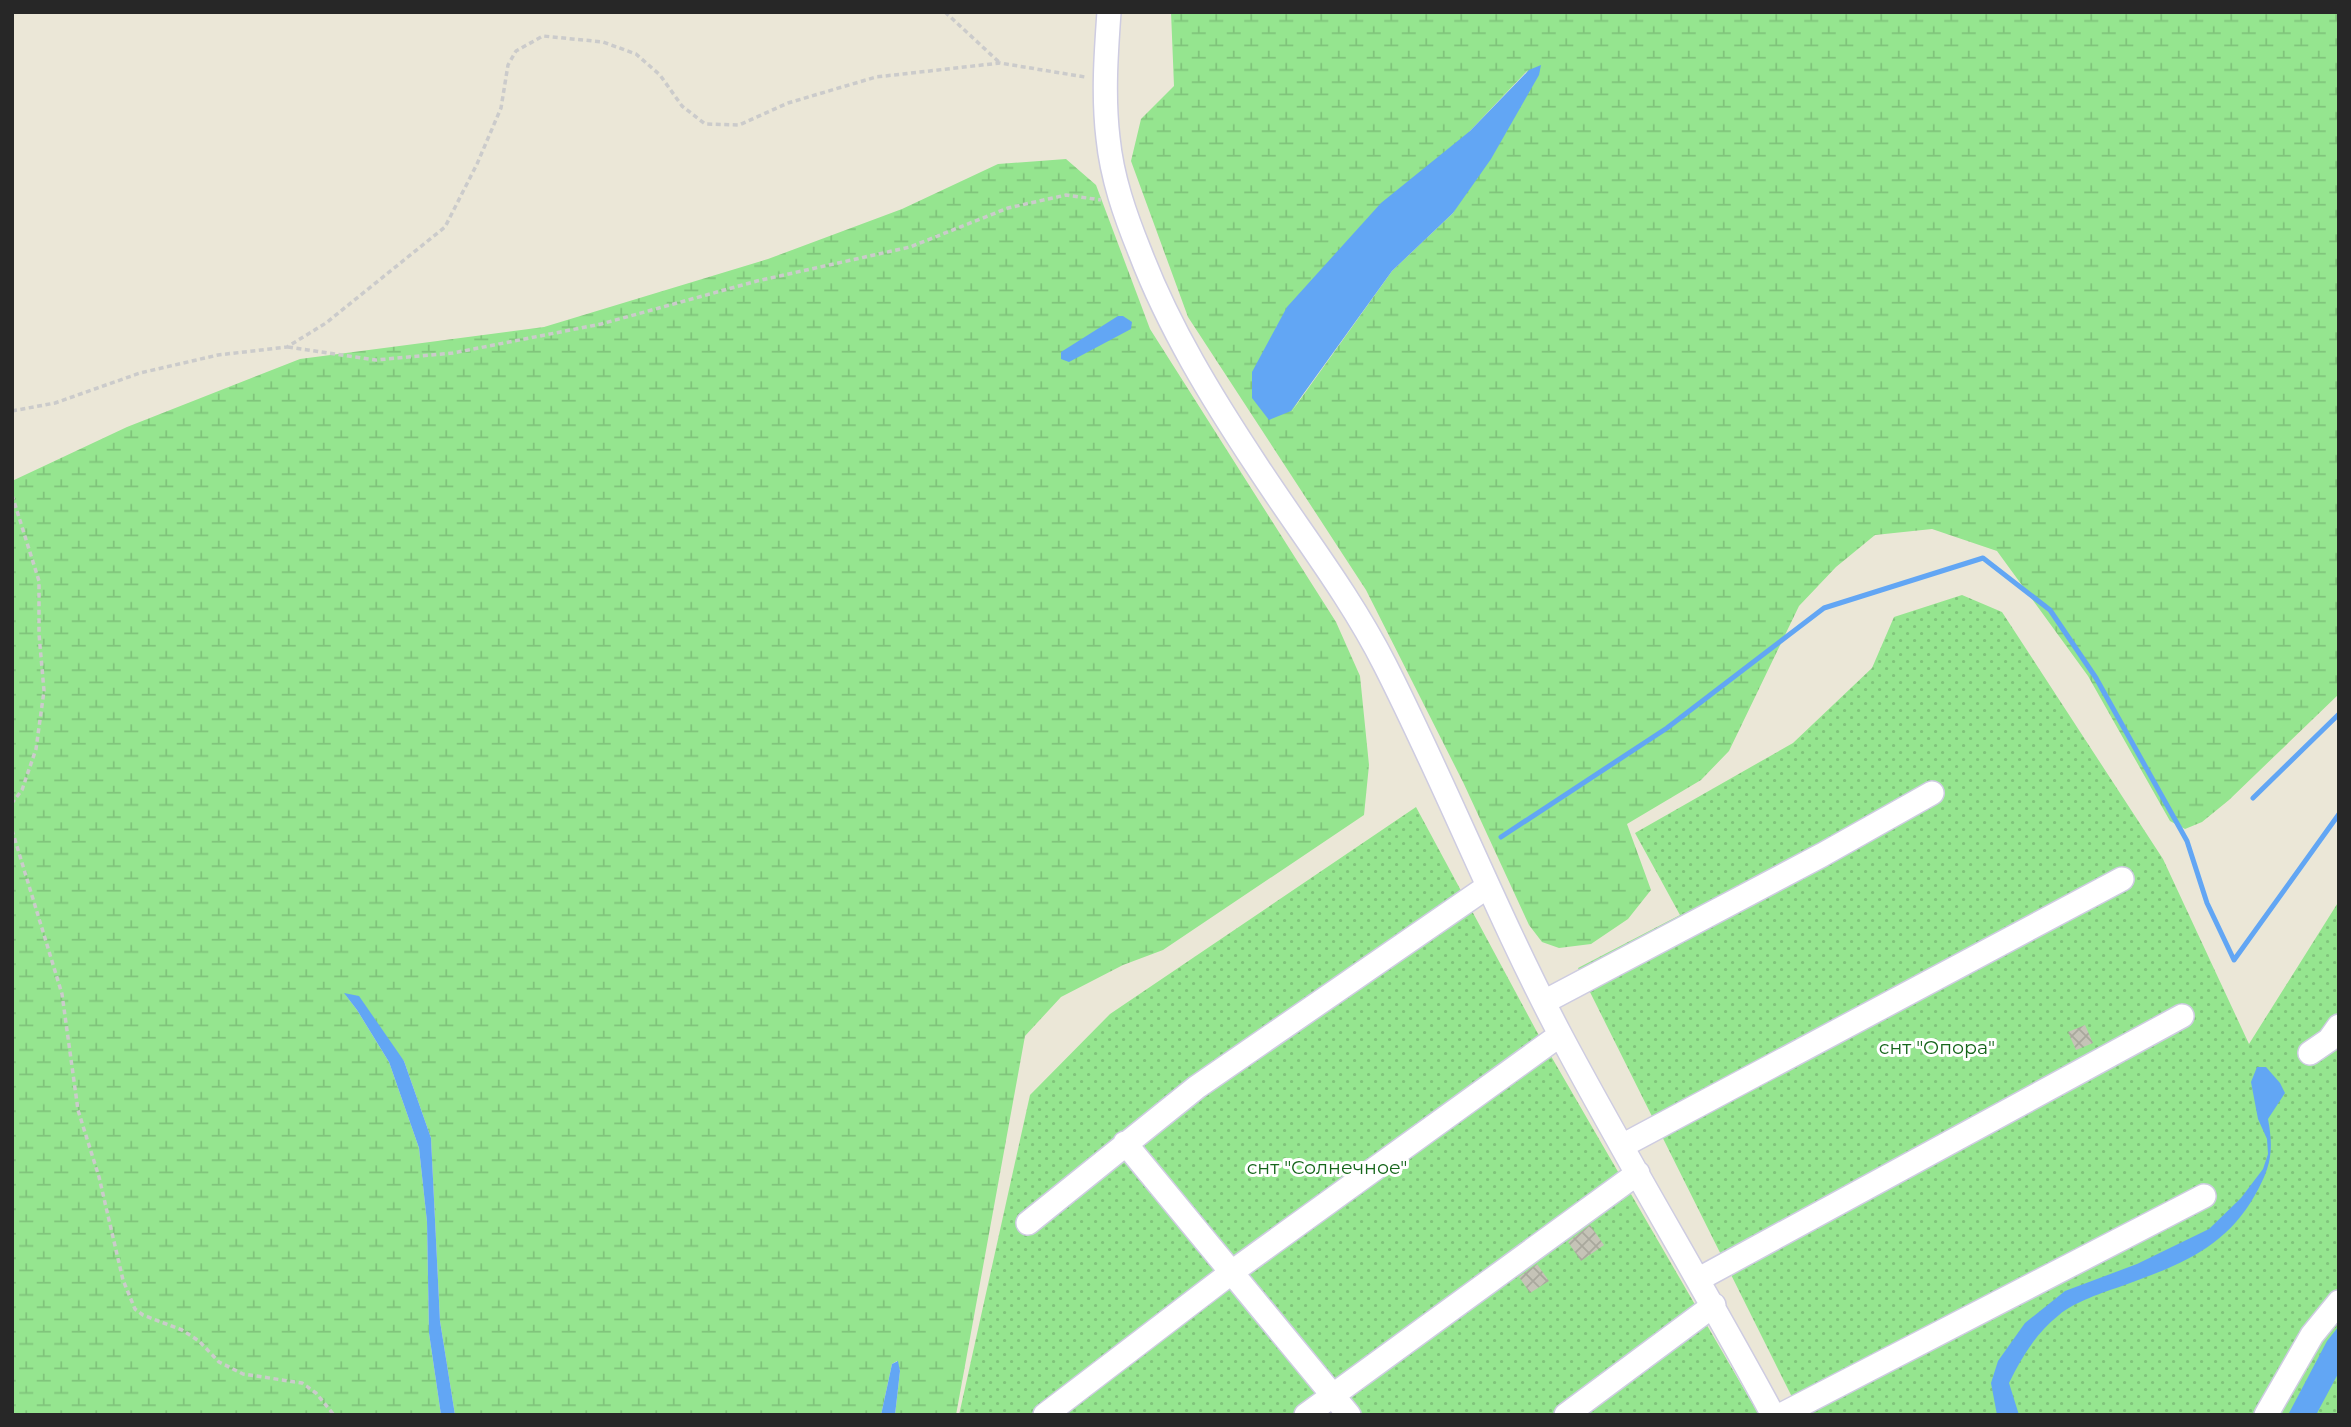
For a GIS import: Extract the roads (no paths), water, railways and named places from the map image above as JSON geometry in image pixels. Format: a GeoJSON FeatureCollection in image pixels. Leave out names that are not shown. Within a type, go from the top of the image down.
{"type":"FeatureCollection","features":[{"type":"Feature","properties":{"kind":"street"},"geometry":{"type":"LineString","coordinates":[[1108,12],[1105,80],[1108,141],[1121,202],[1154,290],[1194,365],[1257,467],[1342,590],[1384,663],[1487,887],[1560,1035],[1714,1305],[1773,1415]]}},
{"type":"Feature","properties":{"kind":"street"},"geometry":{"type":"LineString","coordinates":[[1544,1002],[1822,855],[1932,793]]}},
{"type":"Feature","properties":{"kind":"street"},"geometry":{"type":"LineString","coordinates":[[1622,1146],[2122,879]]}},
{"type":"Feature","properties":{"kind":"street"},"geometry":{"type":"LineString","coordinates":[[1028,1223],[1197,1087],[1487,887]]}},
{"type":"Feature","properties":{"kind":"street"},"geometry":{"type":"LineString","coordinates":[[1699,1279],[2182,1016]]}},
{"type":"Feature","properties":{"kind":"street"},"geometry":{"type":"LineString","coordinates":[[1045,1415],[1232,1272],[1560,1035]]}},
{"type":"Feature","properties":{"kind":"street"},"geometry":{"type":"LineString","coordinates":[[1125,1143],[1349,1415]]}},
{"type":"Feature","properties":{"kind":"street"},"geometry":{"type":"LineString","coordinates":[[1306,1415],[1637,1173]]}},
{"type":"Feature","properties":{"kind":"street"},"geometry":{"type":"LineString","coordinates":[[1781,1415],[2204,1196]]}},
{"type":"Feature","properties":{"kind":"street"},"geometry":{"type":"LineString","coordinates":[[2266,1415],[2312,1335],[2339,1302]]}},
{"type":"Feature","properties":{"kind":"street"},"geometry":{"type":"LineString","coordinates":[[1566,1415],[1714,1305]]}},
{"type":"Feature","properties":{"kind":"water"},"geometry":{"type":"Polygon","coordinates":[[[1541,65],[1539,75],[1491,159],[1453,213],[1392,271],[1291,411],[1269,420],[1252,398],[1252,372],[1287,307],[1381,203],[1470,131],[1529,70],[1541,65]]]}},
{"type":"Feature","properties":{"kind":"water"},"geometry":{"type":"Polygon","coordinates":[[[1118,316],[1132,322],[1131,329],[1069,362],[1061,359],[1061,352],[1118,316]]]}},
{"type":"Feature","properties":{"kind":"water"},"geometry":{"type":"Polygon","coordinates":[[[344,993],[359,996],[404,1061],[431,1138],[440,1321],[455,1415],[441,1415],[429,1333],[427,1222],[419,1148],[389,1062],[344,993]]]}},
{"type":"Feature","properties":{"kind":"water"},"geometry":{"type":"Polygon","coordinates":[[[2257,1067],[2266,1067],[2285,1093],[2268,1119],[2271,1150],[2268,1167],[2243,1214],[2214,1242],[2180,1263],[2098,1294],[2065,1310],[2030,1346],[2009,1383],[2019,1415],[1997,1415],[1991,1383],[1998,1361],[2025,1323],[2065,1291],[2137,1264],[2209,1229],[2241,1198],[2263,1169],[2268,1154],[2267,1139],[2258,1119],[2251,1082],[2257,1067]]]}},
{"type":"Feature","properties":{"kind":"water"},"geometry":{"type":"Polygon","coordinates":[[[2339,1326],[2339,1372],[2316,1415],[2288,1415],[2327,1341],[2339,1326]]]}},
{"type":"Feature","properties":{"kind":"water"},"geometry":{"type":"Polygon","coordinates":[[[898,1361],[900,1371],[895,1415],[881,1415],[892,1364],[898,1361]]]}},
{"type":"Feature","properties":{"kind":"waterway"},"geometry":{"type":"LineString","coordinates":[[1501,837],[1667,728],[1824,608],[1983,558],[2050,610],[2096,678],[2187,841],[2207,903],[2234,960],[2339,814]]}},
{"type":"Feature","properties":{"kind":"waterway"},"geometry":{"type":"LineString","coordinates":[[2253,798],[2339,714]]}},
{"type":"Feature","properties":{"kind":"park label","name":"снт \"Опора\""},"geometry":{"type":"Point","coordinates":[1937,1047]}},
{"type":"Feature","properties":{"kind":"park label","name":"снт \"Солнечное\""},"geometry":{"type":"Point","coordinates":[1327,1167]}}]}
